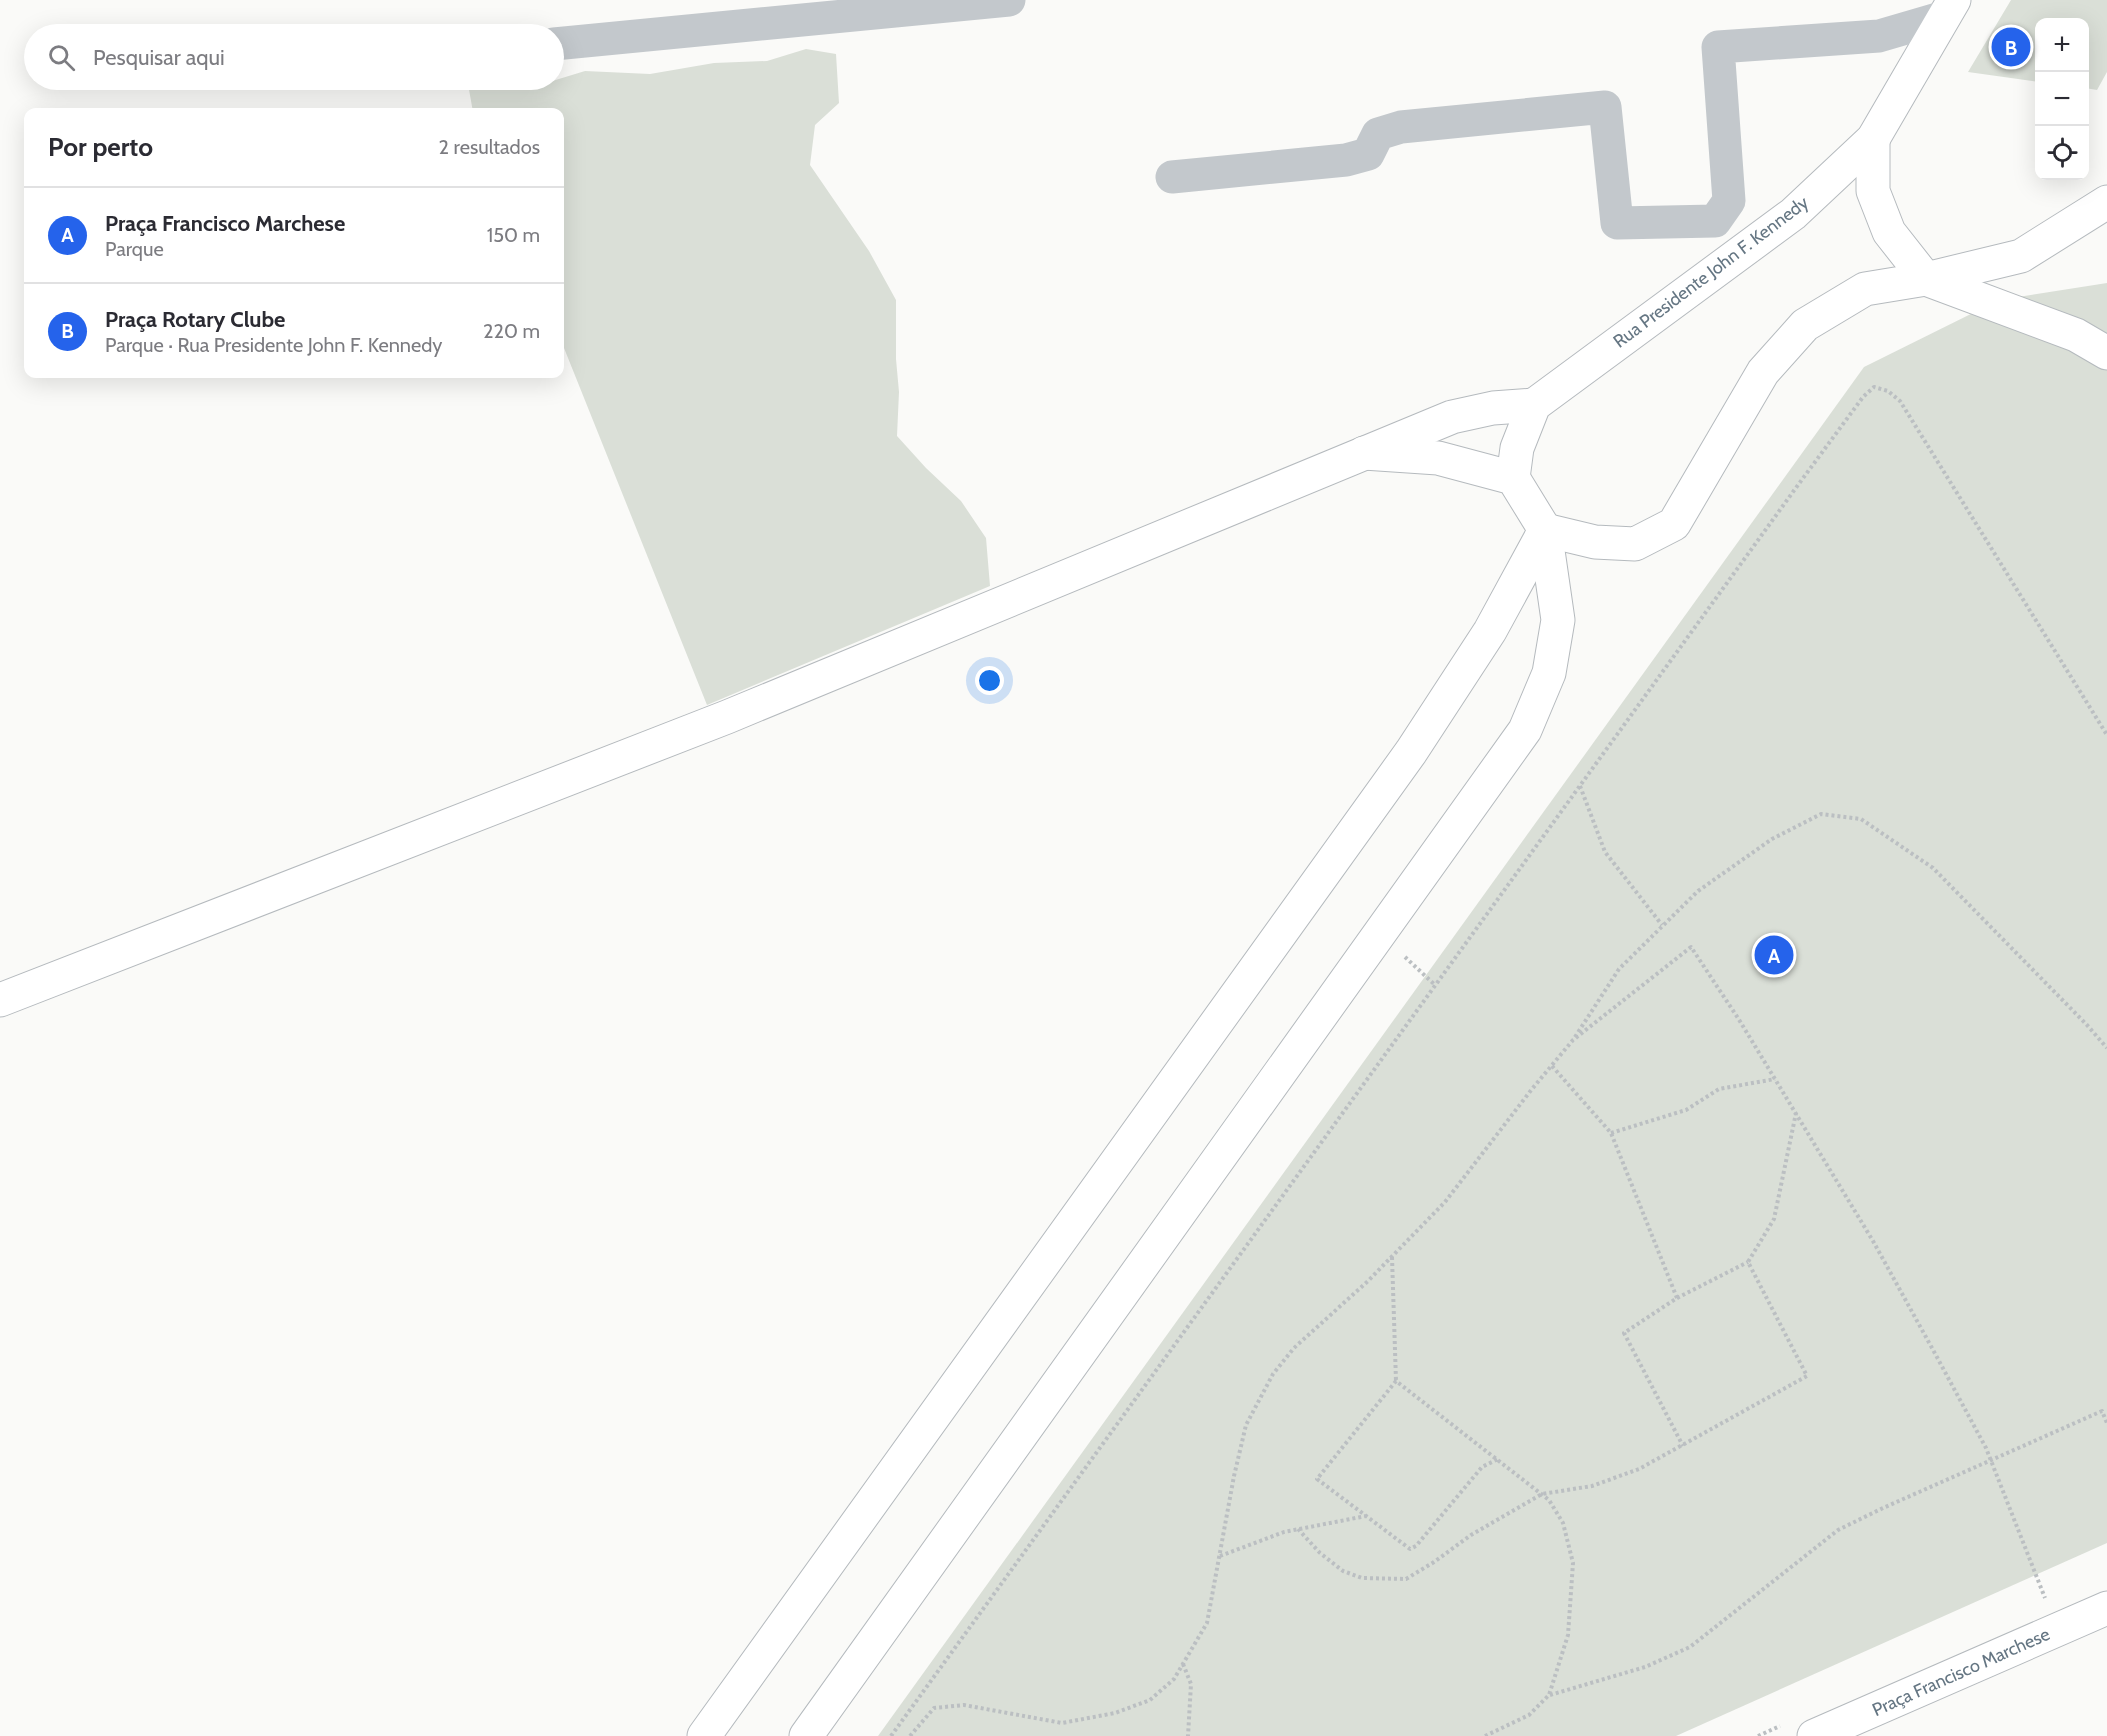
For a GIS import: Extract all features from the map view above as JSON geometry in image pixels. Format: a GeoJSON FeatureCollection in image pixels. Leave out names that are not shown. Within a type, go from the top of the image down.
{"type":"FeatureCollection","features":[{"type":"Feature","properties":{"kind":"main road","name":"Rua Presidente John F. Kennedy"},"geometry":{"type":"LineString","coordinates":[[1534,405],[1793,214],[1873,139],[1949,9]]}},
{"type":"Feature","properties":{"kind":"main road"},"geometry":{"type":"LineString","coordinates":[[1873,139],[1873,191],[1889,232],[1926,279],[2076,335],[2107,353]]}},
{"type":"Feature","properties":{"kind":"main road"},"geometry":{"type":"LineString","coordinates":[[1545,530],[1595,542],[1635,544],[1674,524],[1763,372],[1804,325],[1865,289],[1926,279],[2021,256],[2107,201]]}},
{"type":"Feature","properties":{"kind":"main road"},"geometry":{"type":"LineString","coordinates":[[0,1000],[726,717],[1452,417],[1493,408],[1534,405],[1517,448],[1513,478],[1545,530],[1558,620],[1549,673],[1525,730],[806,1736]]}},
{"type":"Feature","properties":{"kind":"main road"},"geometry":{"type":"LineString","coordinates":[[1364,453],[1438,458],[1513,478]]}},
{"type":"Feature","properties":{"kind":"main road"},"geometry":{"type":"LineString","coordinates":[[704,1736],[1411,752],[1490,631],[1545,530]]}},
{"type":"Feature","properties":{"kind":"main road","name":"Praça Francisco Marchese"},"geometry":{"type":"LineString","coordinates":[[1814,1736],[2107,1608]]}},
{"type":"Feature","properties":{"kind":"street"},"geometry":{"type":"LineString","coordinates":[[564,43],[866,6],[934,8],[1009,0]]}},
{"type":"Feature","properties":{"kind":"street"},"geometry":{"type":"LineString","coordinates":[[1172,177],[1346,160],[1368,154],[1378,134],[1401,127],[1605,107],[1617,222],[1715,220],[1729,201],[1718,47],[1879,36],[1949,9]]}},
{"type":"Feature","properties":{"kind":"path"},"geometry":{"type":"LineString","coordinates":[[891,1736],[1843,423],[1863,397],[1874,387],[1888,391],[1900,401],[2107,735]]}},
{"type":"Feature","properties":{"kind":"path"},"geometry":{"type":"LineString","coordinates":[[1580,786],[1605,852],[1662,925]]}},
{"type":"Feature","properties":{"kind":"path"},"geometry":{"type":"LineString","coordinates":[[910,1736],[934,1708],[964,1705],[1062,1723],[1115,1713],[1150,1700],[1174,1679],[1207,1623],[1233,1476],[1246,1425],[1273,1374],[1294,1348],[1368,1281],[1445,1202],[1573,1040],[1619,969],[1698,891],[1772,839],[1821,814],[1861,819],[1933,868],[2088,1025],[2107,1048]]}},
{"type":"Feature","properties":{"kind":"path"},"geometry":{"type":"LineString","coordinates":[[1573,1040],[1691,947],[1738,1018],[1873,1241],[1991,1461],[2049,1607]]}},
{"type":"Feature","properties":{"kind":"path"},"geometry":{"type":"LineString","coordinates":[[1552,1066],[1611,1133],[1677,1298]]}},
{"type":"Feature","properties":{"kind":"path"},"geometry":{"type":"LineString","coordinates":[[1611,1133],[1686,1110],[1719,1089],[1775,1079]]}},
{"type":"Feature","properties":{"kind":"path"},"geometry":{"type":"LineString","coordinates":[[1683,1446],[1624,1333],[1677,1298],[1748,1262],[1774,1219],[1796,1113]]}},
{"type":"Feature","properties":{"kind":"path"},"geometry":{"type":"LineString","coordinates":[[1392,1257],[1396,1381],[1317,1479],[1410,1550],[1416,1546],[1482,1467],[1498,1459]]}},
{"type":"Feature","properties":{"kind":"path"},"geometry":{"type":"LineString","coordinates":[[1298,1529],[1320,1553],[1343,1571],[1362,1578],[1406,1579],[1471,1535],[1542,1494],[1592,1486],[1639,1469],[1807,1376],[1748,1262]]}},
{"type":"Feature","properties":{"kind":"path"},"geometry":{"type":"LineString","coordinates":[[1396,1381],[1542,1494],[1563,1523],[1573,1563],[1568,1635],[1549,1695],[1530,1715],[1485,1736]]}},
{"type":"Feature","properties":{"kind":"path"},"geometry":{"type":"LineString","coordinates":[[1549,1695],[1645,1667],[1690,1647],[1838,1530],[1883,1508],[2102,1411],[2107,1423]]}},
{"type":"Feature","properties":{"kind":"path"},"geometry":{"type":"LineString","coordinates":[[1220,1556],[1284,1532],[1366,1516]]}},
{"type":"Feature","properties":{"kind":"path"},"geometry":{"type":"LineString","coordinates":[[1183,1664],[1191,1684],[1188,1736]]}},
{"type":"Feature","properties":{"kind":"shaded area"},"geometry":{"type":"Polygon","coordinates":[[[2011,0],[2107,0],[2107,72],[2097,90],[2089,89],[2089,18],[2035,18],[2035,81],[1968,72],[2011,0]]]}},
{"type":"Feature","properties":{"kind":"shaded area"},"geometry":{"type":"Polygon","coordinates":[[[806,49],[836,54],[839,103],[815,125],[810,165],[869,251],[896,300],[896,359],[899,392],[897,436],[961,501],[986,538],[990,586],[707,705],[564,348],[564,108],[472,108],[469,90],[564,90],[564,77],[585,71],[650,74],[714,63],[767,61],[806,49]]]}},
{"type":"Feature","properties":{"kind":"shaded area"},"geometry":{"type":"Polygon","coordinates":[[[2107,283],[2107,1543],[1676,1736],[878,1736],[1864,367],[1999,300],[2107,283]]]}},
{"type":"Feature","properties":{"kind":"place","name":"Praça Rotary Clube"},"geometry":{"type":"Point","coordinates":[2011,47]}},
{"type":"Feature","properties":{"kind":"place","name":"Praça Francisco Marchese"},"geometry":{"type":"Point","coordinates":[1774,955]}}]}
